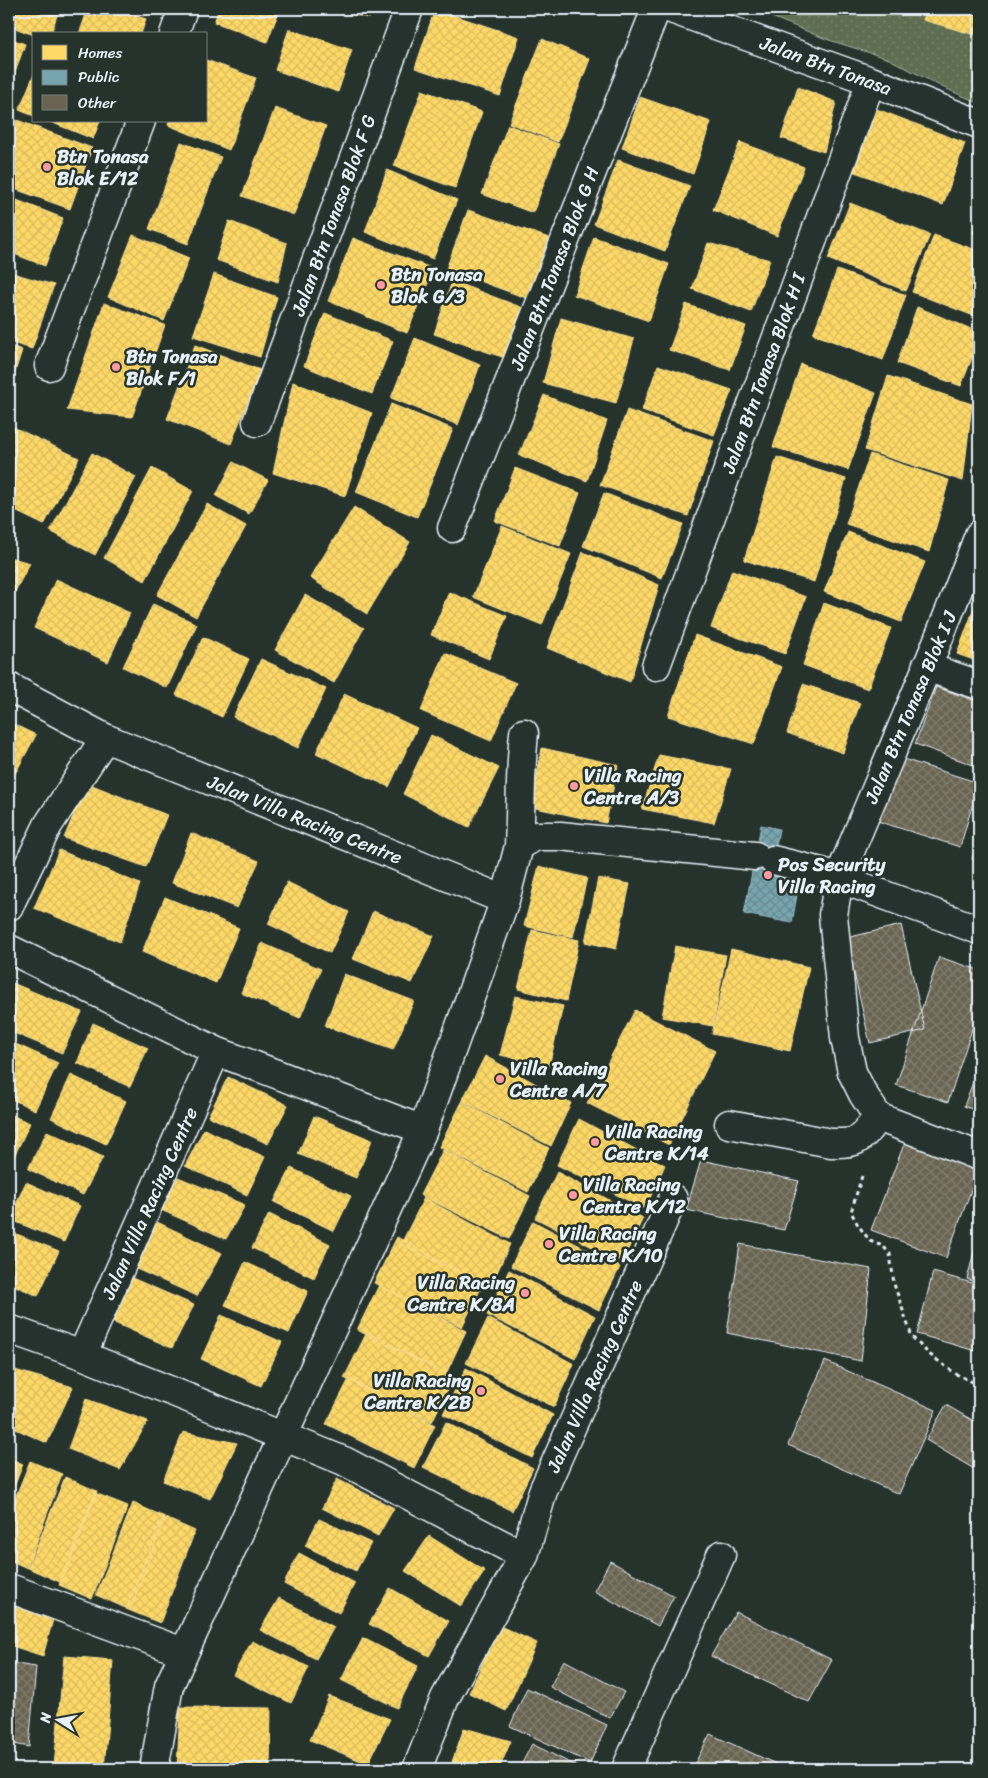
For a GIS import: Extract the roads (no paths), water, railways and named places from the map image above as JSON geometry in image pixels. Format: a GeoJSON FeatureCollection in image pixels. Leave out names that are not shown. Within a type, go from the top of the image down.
{"type":"FeatureCollection","features":[{"type":"Feature","properties":{"kind":"street"},"geometry":{"type":"LineString","coordinates":[[175,32],[183,9]]}},
{"type":"Feature","properties":{"kind":"street","name":"Jalan Btn Tonasa Blok F G"},"geometry":{"type":"LineString","coordinates":[[257,422],[409,9]]}},
{"type":"Feature","properties":{"kind":"street","name":"Jalan Btn.Tonasa Blok G H"},"geometry":{"type":"LineString","coordinates":[[452,528],[656,9]]}},
{"type":"Feature","properties":{"kind":"street","name":"Jalan Btn Tonasa"},"geometry":{"type":"LineString","coordinates":[[671,9],[871,81],[979,124]]}},
{"type":"Feature","properties":{"kind":"street","name":"Jalan Btn Tonasa Blok H I"},"geometry":{"type":"LineString","coordinates":[[656,666],[871,81]]}},
{"type":"Feature","properties":{"kind":"street"},"geometry":{"type":"LineString","coordinates":[[49,366],[141,122]]}},
{"type":"Feature","properties":{"kind":"street","name":"Jalan Btn Tonasa Blok I J"},"geometry":{"type":"LineString","coordinates":[[878,1117],[852,1072],[845,1038],[833,915],[839,878],[926,667],[946,624],[979,535]]}},
{"type":"Feature","properties":{"kind":"street"},"geometry":{"type":"LineString","coordinates":[[926,667],[979,685]]}},
{"type":"Feature","properties":{"kind":"street","name":"Jalan Villa Racing Centre"},"geometry":{"type":"LineString","coordinates":[[9,687],[105,738],[505,900]]}},
{"type":"Feature","properties":{"kind":"street"},"geometry":{"type":"LineString","coordinates":[[154,1769],[169,1686],[183,1652],[423,1130],[505,900],[519,846],[522,805],[521,764],[524,733]]}},
{"type":"Feature","properties":{"kind":"street"},"geometry":{"type":"LineString","coordinates":[[9,906],[48,825],[105,738]]}},
{"type":"Feature","properties":{"kind":"street"},"geometry":{"type":"LineString","coordinates":[[519,846],[536,836],[560,836],[764,858],[839,878],[979,930]]}},
{"type":"Feature","properties":{"kind":"street"},"geometry":{"type":"LineString","coordinates":[[9,949],[216,1051],[423,1130]]}},
{"type":"Feature","properties":{"kind":"street","name":"Jalan Villa Racing Centre"},"geometry":{"type":"LineString","coordinates":[[82,1355],[216,1051]]}},
{"type":"Feature","properties":{"kind":"street"},"geometry":{"type":"LineString","coordinates":[[729,1124],[831,1143],[847,1144],[859,1140],[878,1117],[979,1156]]}},
{"type":"Feature","properties":{"kind":"street","name":"Jalan Villa Racing Centre"},"geometry":{"type":"LineString","coordinates":[[418,1769],[445,1698],[524,1556],[544,1491],[673,1199]]}},
{"type":"Feature","properties":{"kind":"street"},"geometry":{"type":"LineString","coordinates":[[9,1329],[82,1355],[284,1435],[344,1461],[524,1556]]}},
{"type":"Feature","properties":{"kind":"street"},"geometry":{"type":"LineString","coordinates":[[626,1769],[721,1555]]}},
{"type":"Feature","properties":{"kind":"street"},"geometry":{"type":"LineString","coordinates":[[9,1588],[183,1652]]}},
{"type":"Feature","properties":{"kind":"place","name":"Btn Tonasa Blok E/12"},"geometry":{"type":"Point","coordinates":[47,167]}},
{"type":"Feature","properties":{"kind":"place","name":"Btn Tonasa Blok G/3"},"geometry":{"type":"Point","coordinates":[381,285]}},
{"type":"Feature","properties":{"kind":"place","name":"Btn Tonasa Blok F/1"},"geometry":{"type":"Point","coordinates":[116,367]}},
{"type":"Feature","properties":{"kind":"place","name":"Villa Racing Centre A/3"},"geometry":{"type":"Point","coordinates":[574,786]}},
{"type":"Feature","properties":{"kind":"place","name":"Pos Security Villa Racing"},"geometry":{"type":"Point","coordinates":[768,875]}},
{"type":"Feature","properties":{"kind":"place","name":"Villa Racing Centre A/7"},"geometry":{"type":"Point","coordinates":[500,1079]}},
{"type":"Feature","properties":{"kind":"place","name":"Villa Racing Centre K/14"},"geometry":{"type":"Point","coordinates":[595,1142]}},
{"type":"Feature","properties":{"kind":"place","name":"Villa Racing Centre K/12"},"geometry":{"type":"Point","coordinates":[573,1195]}},
{"type":"Feature","properties":{"kind":"place","name":"Villa Racing Centre K/10"},"geometry":{"type":"Point","coordinates":[549,1244]}},
{"type":"Feature","properties":{"kind":"place","name":"Villa Racing Centre K/8A"},"geometry":{"type":"Point","coordinates":[525,1293]}},
{"type":"Feature","properties":{"kind":"place","name":"Villa Racing Centre K/2B"},"geometry":{"type":"Point","coordinates":[481,1391]}}]}
